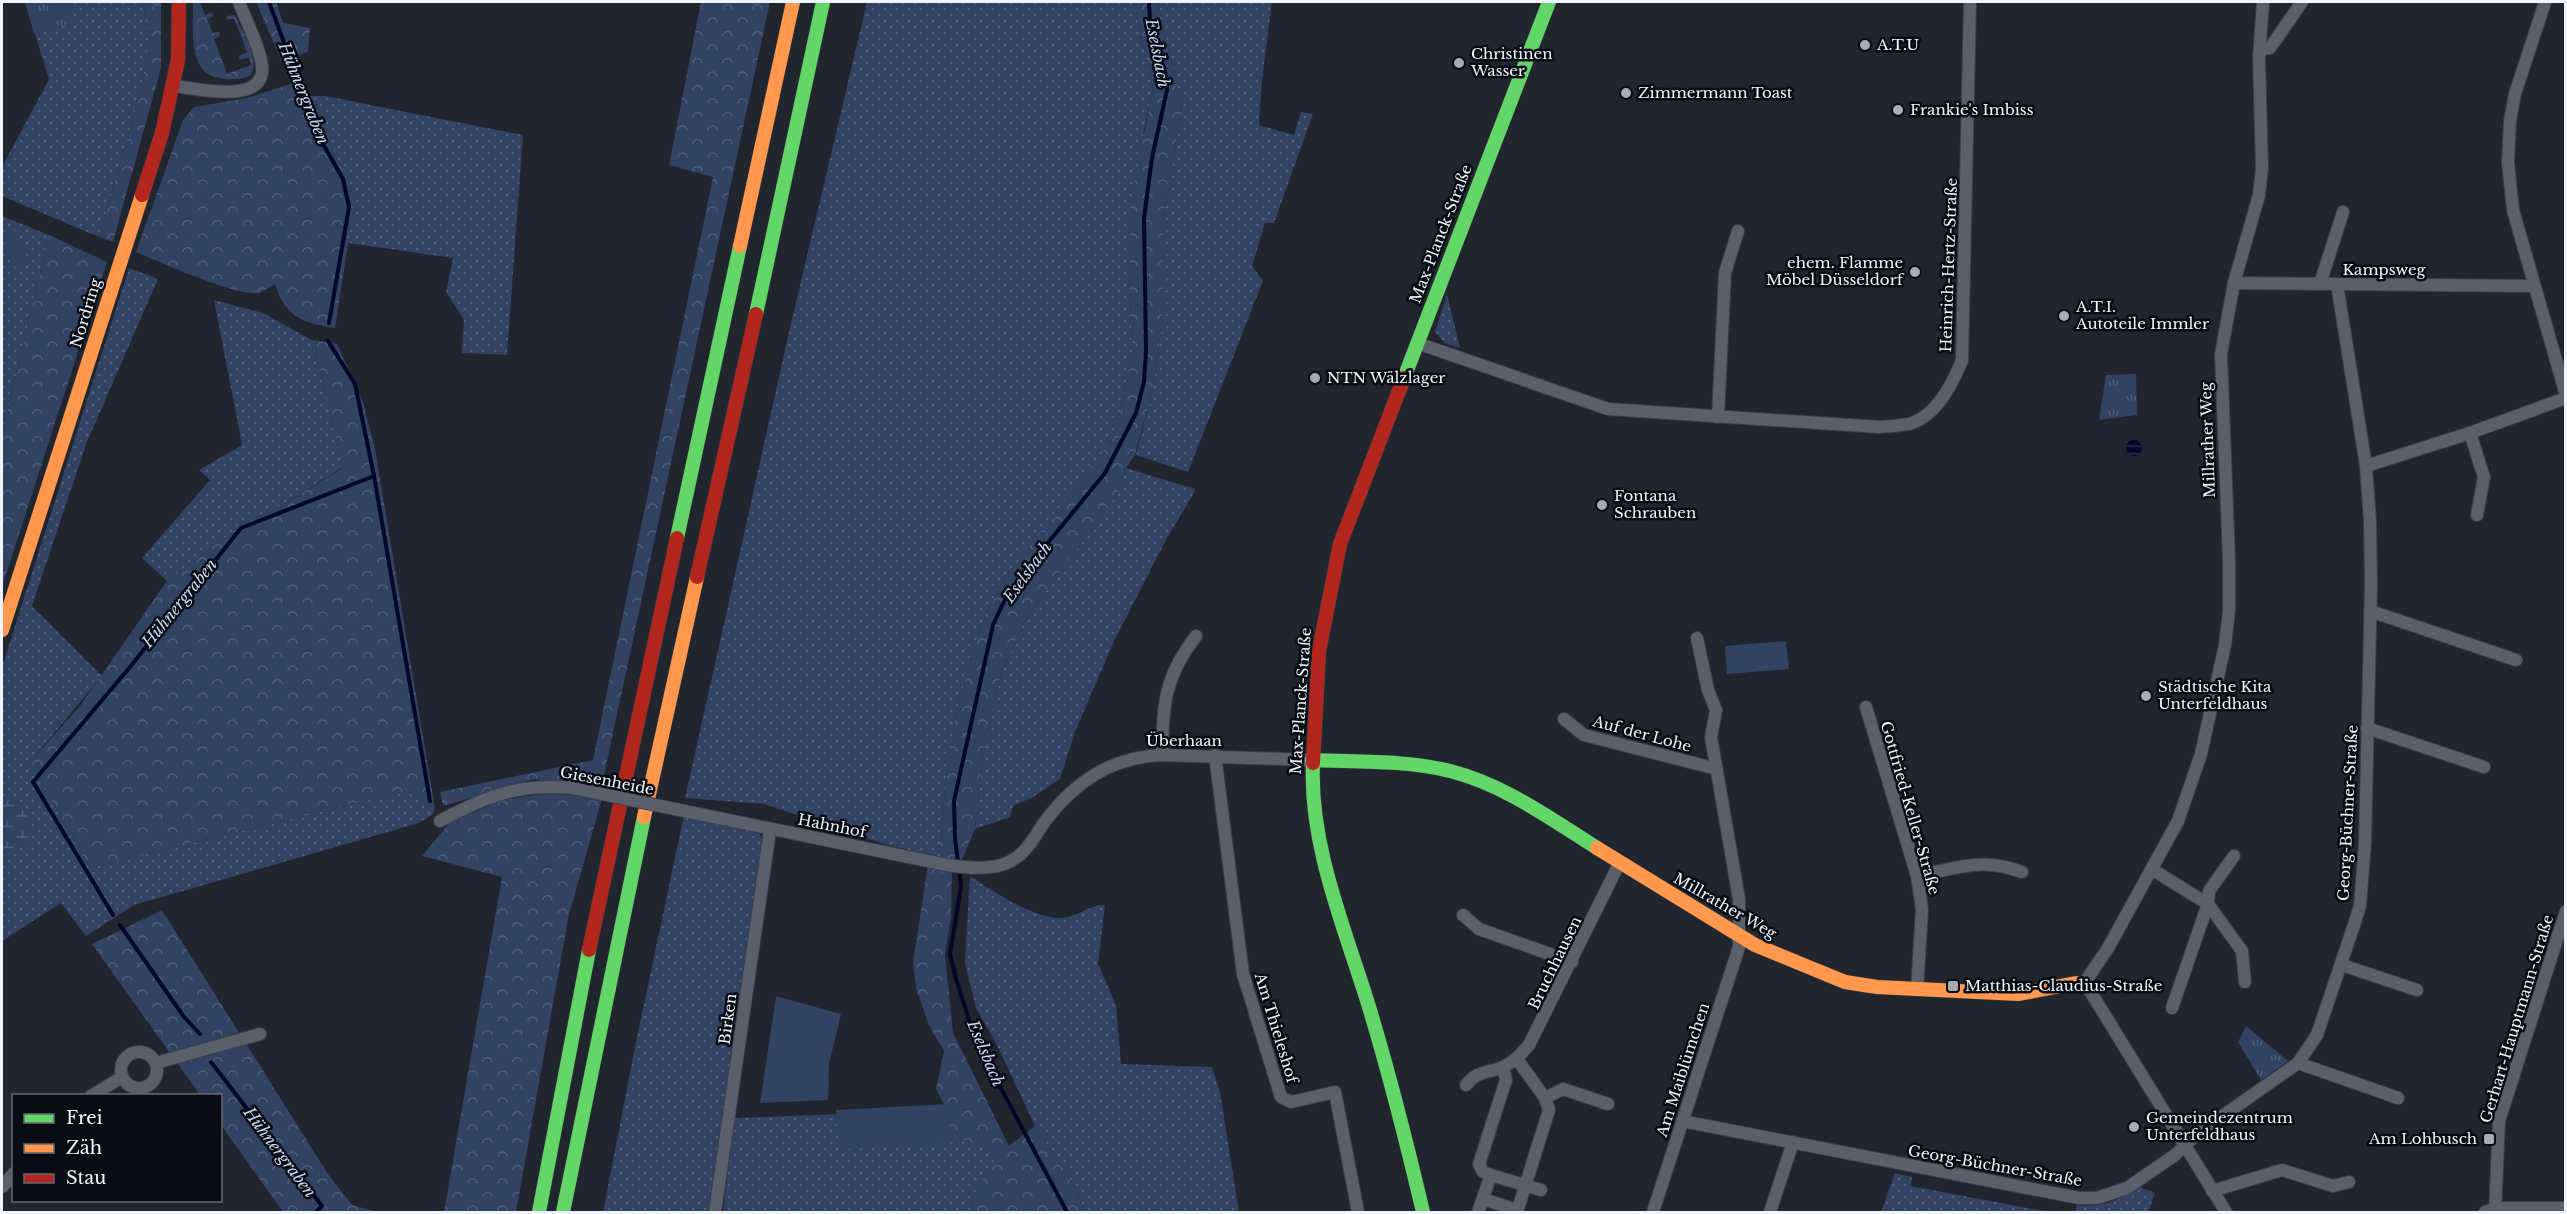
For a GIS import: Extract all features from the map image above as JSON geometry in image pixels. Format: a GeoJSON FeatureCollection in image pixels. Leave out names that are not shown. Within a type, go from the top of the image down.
{"type":"FeatureCollection","features":[{"type":"Feature","properties":{"kind":"main road","name":"Nordring"},"geometry":{"type":"LineString","coordinates":[[2,630],[148,175],[174,86],[180,39],[179,2]]}},
{"type":"Feature","properties":{"kind":"main road"},"geometry":{"type":"LineString","coordinates":[[539,1212],[604,873],[794,2]]}},
{"type":"Feature","properties":{"kind":"main road"},"geometry":{"type":"LineString","coordinates":[[563,1212],[616,944],[777,222],[823,2]]}},
{"type":"Feature","properties":{"kind":"main road","name":"Max-Planck-Straße"},"geometry":{"type":"LineString","coordinates":[[1423,1212],[1394,1088],[1328,873],[1311,791],[1316,673],[1333,570],[1340,544],[1549,2]]}},
{"type":"Feature","properties":{"kind":"main road","name":"Millrather Weg"},"geometry":{"type":"LineString","coordinates":[[1312,760],[1408,765],[1452,772],[1516,798],[1740,936],[1845,982],[1917,990],[2019,994],[2076,983],[2083,985]]}},
{"type":"Feature","properties":{"kind":"street"},"geometry":{"type":"LineString","coordinates":[[174,86],[234,92],[254,87],[260,80],[262,73],[259,55],[238,2]]}},
{"type":"Feature","properties":{"kind":"street","name":"Heinrich-Hertz-Straße"},"geometry":{"type":"LineString","coordinates":[[1417,343],[1600,406],[1640,413],[1879,427],[1913,422],[1929,412],[1954,379],[1962,360],[1970,2]]}},
{"type":"Feature","properties":{"kind":"street","name":"Millrather Weg"},"geometry":{"type":"LineString","coordinates":[[2083,985],[2153,870],[2190,792],[2225,645],[2229,611],[2229,560],[2221,354],[2234,283],[2260,186],[2260,49],[2263,2]]}},
{"type":"Feature","properties":{"kind":"street"},"geometry":{"type":"LineString","coordinates":[[2260,49],[2270,48],[2302,2]]}},
{"type":"Feature","properties":{"kind":"street"},"geometry":{"type":"LineString","coordinates":[[2366,466],[2470,433],[2565,397],[2513,210],[2508,163],[2510,121],[2516,94],[2545,2]]}},
{"type":"Feature","properties":{"kind":"street"},"geometry":{"type":"LineString","coordinates":[[2320,284],[2343,212]]}},
{"type":"Feature","properties":{"kind":"street"},"geometry":{"type":"LineString","coordinates":[[1718,417],[1725,273],[1738,231]]}},
{"type":"Feature","properties":{"kind":"street","name":"Kampsweg"},"geometry":{"type":"LineString","coordinates":[[2234,283],[2534,286]]}},
{"type":"Feature","properties":{"kind":"street","name":"Georg-Büchner-Straße"},"geometry":{"type":"LineString","coordinates":[[1682,1121],[2079,1198],[2097,1198],[2127,1188],[2175,1155],[2196,1134],[2298,1063],[2317,1035],[2360,906],[2365,843],[2370,521],[2366,466],[2337,284]]}},
{"type":"Feature","properties":{"kind":"street"},"geometry":{"type":"LineString","coordinates":[[2470,433],[2484,477],[2476,515]]}},
{"type":"Feature","properties":{"kind":"street"},"geometry":{"type":"LineString","coordinates":[[2370,611],[2516,660]]}},
{"type":"Feature","properties":{"kind":"street"},"geometry":{"type":"LineString","coordinates":[[1162,755],[1164,701],[1178,660],[1196,636]]}},
{"type":"Feature","properties":{"kind":"street","name":"Am Maiblümchen"},"geometry":{"type":"LineString","coordinates":[[1653,1212],[1739,947],[1740,936],[1739,899],[1711,737],[1716,710],[1708,690],[1697,638]]}},
{"type":"Feature","properties":{"kind":"street","name":"Gottfried-Keller-Straße"},"geometry":{"type":"LineString","coordinates":[[1866,707],[1917,876],[1922,909],[1917,990]]}},
{"type":"Feature","properties":{"kind":"street","name":"Auf der Lohe"},"geometry":{"type":"LineString","coordinates":[[1564,719],[1584,735],[1716,769]]}},
{"type":"Feature","properties":{"kind":"street"},"geometry":{"type":"LineString","coordinates":[[2367,728],[2484,767]]}},
{"type":"Feature","properties":{"kind":"street","name":"Überhaan"},"geometry":{"type":"LineString","coordinates":[[961,867],[1009,863],[1025,851],[1068,793],[1085,779],[1141,755],[1215,755],[1312,760]]}},
{"type":"Feature","properties":{"kind":"street","name":"Am Thieleshof"},"geometry":{"type":"LineString","coordinates":[[1215,755],[1244,975],[1250,1001],[1281,1097],[1291,1102],[1335,1092],[1358,1212]]}},
{"type":"Feature","properties":{"kind":"street","name":"Giesenheide"},"geometry":{"type":"LineString","coordinates":[[440,820],[500,793],[525,787],[573,788],[704,816]]}},
{"type":"Feature","properties":{"kind":"street","name":"Hahnhof"},"geometry":{"type":"LineString","coordinates":[[704,816],[961,867]]}},
{"type":"Feature","properties":{"kind":"street","name":"Birken"},"geometry":{"type":"LineString","coordinates":[[715,1212],[770,830]]}},
{"type":"Feature","properties":{"kind":"street"},"geometry":{"type":"LineString","coordinates":[[2172,1008],[2208,904],[2209,891],[2234,856]]}},
{"type":"Feature","properties":{"kind":"street","name":"Bruchhausen"},"geometry":{"type":"LineString","coordinates":[[1466,1085],[1474,1075],[1517,1059],[1539,1030],[1620,861]]}},
{"type":"Feature","properties":{"kind":"street"},"geometry":{"type":"LineString","coordinates":[[1917,876],[1983,862],[2001,864],[2022,872]]}},
{"type":"Feature","properties":{"kind":"street"},"geometry":{"type":"LineString","coordinates":[[2153,870],[2208,904],[2242,951],[2245,982]]}},
{"type":"Feature","properties":{"kind":"street","name":"Gerhart-Hauptmann-Straße"},"geometry":{"type":"LineString","coordinates":[[2492,1211],[2499,1121],[2565,911]]}},
{"type":"Feature","properties":{"kind":"street"},"geometry":{"type":"LineString","coordinates":[[1463,915],[1479,930],[1572,962]]}},
{"type":"Feature","properties":{"kind":"street"},"geometry":{"type":"LineString","coordinates":[[2342,965],[2417,990]]}},
{"type":"Feature","properties":{"kind":"street"},"geometry":{"type":"LineString","coordinates":[[2083,985],[2090,991],[2224,1212]]}},
{"type":"Feature","properties":{"kind":"street"},"geometry":{"type":"LineString","coordinates":[[156,1063],[260,1034]]}},
{"type":"Feature","properties":{"kind":"street"},"geometry":{"type":"LineString","coordinates":[[144,1052],[156,1063],[157,1076],[149,1086],[137,1088],[126,1083],[122,1077],[121,1065],[132,1053],[144,1052]]}},
{"type":"Feature","properties":{"kind":"street"},"geometry":{"type":"LineString","coordinates":[[1483,1199],[1517,1211],[1549,1110],[1545,1098],[1517,1059]]}},
{"type":"Feature","properties":{"kind":"street"},"geometry":{"type":"LineString","coordinates":[[2298,1063],[2398,1098]]}},
{"type":"Feature","properties":{"kind":"street"},"geometry":{"type":"LineString","coordinates":[[1503,1066],[1506,1080],[1479,1164],[1483,1172],[1541,1190]]}},
{"type":"Feature","properties":{"kind":"street"},"geometry":{"type":"LineString","coordinates":[[93,1094],[122,1077]]}},
{"type":"Feature","properties":{"kind":"street"},"geometry":{"type":"LineString","coordinates":[[1545,1098],[1563,1089],[1608,1104]]}},
{"type":"Feature","properties":{"kind":"street"},"geometry":{"type":"LineString","coordinates":[[1770,1212],[1793,1142]]}},
{"type":"Feature","properties":{"kind":"street"},"geometry":{"type":"LineString","coordinates":[[2212,1191],[2282,1170],[2333,1186],[2349,1182]]}},
{"type":"Feature","properties":{"kind":"street"},"geometry":{"type":"LineString","coordinates":[[1478,1212],[1491,1174]]}},
{"type":"Feature","properties":{"kind":"street"},"geometry":{"type":"LineString","coordinates":[[2,1187],[12,1175]]}},
{"type":"Feature","properties":{"kind":"street"},"geometry":{"type":"LineString","coordinates":[[2492,1211],[2565,1208]]}},
{"type":"Feature","properties":{"kind":"green space"},"geometry":{"type":"Polygon","coordinates":[[[25,2],[143,2],[149,42],[140,94],[99,237],[2,196],[2,167],[49,79],[25,2]]]}},
{"type":"Feature","properties":{"kind":"green space"},"geometry":{"type":"Polygon","coordinates":[[[70,2],[75,22],[34,33],[25,3],[70,2]]]}},
{"type":"Feature","properties":{"kind":"green space"},"geometry":{"type":"Polygon","coordinates":[[[143,2],[161,2],[161,68],[113,242],[99,237],[140,94],[149,42],[143,2]]]}},
{"type":"Feature","properties":{"kind":"green space"},"geometry":{"type":"Polygon","coordinates":[[[193,2],[200,2],[205,15],[212,12],[214,16],[207,19],[213,33],[219,32],[220,36],[214,39],[227,74],[251,65],[249,57],[240,60],[239,56],[247,52],[234,18],[225,20],[227,16],[235,15],[252,53],[251,75],[240,79],[223,79],[208,74],[201,67],[194,47],[193,2]]]}},
{"type":"Feature","properties":{"kind":"green space"},"geometry":{"type":"Polygon","coordinates":[[[256,2],[276,2],[283,23],[310,28],[308,52],[281,60],[256,2]]]}},
{"type":"Feature","properties":{"kind":"green space"},"geometry":{"type":"Polygon","coordinates":[[[701,2],[770,2],[601,789],[535,779],[443,806],[440,792],[593,760],[713,177],[669,165],[701,2]]]}},
{"type":"Feature","properties":{"kind":"green space"},"geometry":{"type":"Polygon","coordinates":[[[867,2],[1134,2],[1153,89],[1144,130],[1129,271],[1132,353],[1118,422],[1111,441],[1079,485],[1004,578],[980,628],[957,709],[945,787],[940,857],[887,845],[764,804],[685,798],[789,332],[867,2]]]}},
{"type":"Feature","properties":{"kind":"green space"},"geometry":{"type":"Polygon","coordinates":[[[1134,2],[1158,2],[1182,107],[1163,224],[1163,318],[1152,393],[1135,455],[1126,468],[1116,496],[1025,620],[1001,674],[983,756],[975,829],[961,862],[940,857],[945,787],[957,709],[980,628],[1004,578],[1111,441],[1118,422],[1132,353],[1129,271],[1130,203],[1153,89],[1134,2]]]}},
{"type":"Feature","properties":{"kind":"green space"},"geometry":{"type":"Polygon","coordinates":[[[1158,2],[1272,2],[1259,125],[1294,135],[1301,112],[1313,114],[1274,223],[1265,223],[1252,266],[1263,281],[1188,472],[1136,455],[1152,393],[1163,318],[1163,224],[1182,107],[1158,2]]]}},
{"type":"Feature","properties":{"kind":"green space"},"geometry":{"type":"Polygon","coordinates":[[[303,80],[355,199],[335,328],[305,321],[290,311],[279,295],[275,284],[258,293],[247,293],[197,277],[136,252],[183,120],[194,107],[247,98],[303,80]]]}},
{"type":"Feature","properties":{"kind":"green space"},"geometry":{"type":"Polygon","coordinates":[[[309,96],[325,96],[523,135],[507,355],[462,353],[464,320],[446,292],[453,258],[348,243],[355,199],[309,96]]]}},
{"type":"Feature","properties":{"kind":"green space"},"geometry":{"type":"Polygon","coordinates":[[[2,216],[49,235],[2,434],[2,216]]]}},
{"type":"Feature","properties":{"kind":"green space"},"geometry":{"type":"Polygon","coordinates":[[[16,230],[29,261],[12,268],[2,236],[16,230]]]}},
{"type":"Feature","properties":{"kind":"green space"},"geometry":{"type":"Polygon","coordinates":[[[49,235],[107,262],[2,587],[2,434],[49,235]]]}},
{"type":"Feature","properties":{"kind":"green space"},"geometry":{"type":"Polygon","coordinates":[[[129,268],[158,279],[87,442],[32,606],[102,676],[30,762],[90,868],[406,791],[435,809],[432,815],[419,823],[134,905],[86,936],[61,903],[2,941],[2,667],[129,268]]]}},
{"type":"Feature","properties":{"kind":"green space"},"geometry":{"type":"Polygon","coordinates":[[[1447,294],[1460,348],[1445,343],[1435,332],[1447,294]]]}},
{"type":"Feature","properties":{"kind":"green space"},"geometry":{"type":"Polygon","coordinates":[[[214,300],[263,313],[312,340],[343,467],[271,512],[247,521],[167,581],[142,558],[210,480],[199,470],[242,445],[214,300]]]}},
{"type":"Feature","properties":{"kind":"green space"},"geometry":{"type":"Polygon","coordinates":[[[312,340],[337,344],[363,402],[375,449],[435,809],[406,791],[90,868],[30,762],[80,706],[167,581],[247,521],[271,512],[343,468],[312,340]]]}},
{"type":"Feature","properties":{"kind":"green space"},"geometry":{"type":"Polygon","coordinates":[[[2136,374],[2137,415],[2099,420],[2106,375],[2136,374]]]}},
{"type":"Feature","properties":{"kind":"green space"},"geometry":{"type":"Polygon","coordinates":[[[1126,468],[1195,489],[1194,493],[1167,538],[1114,641],[1075,732],[1060,779],[1033,797],[1013,806],[1010,817],[975,829],[983,756],[1001,674],[1025,620],[1116,496],[1126,468]]]}},
{"type":"Feature","properties":{"kind":"green space"},"geometry":{"type":"Polygon","coordinates":[[[1786,641],[1789,669],[1727,674],[1725,646],[1786,641]]]}},
{"type":"Feature","properties":{"kind":"green space"},"geometry":{"type":"Polygon","coordinates":[[[560,791],[602,799],[569,914],[516,1212],[444,1212],[502,877],[422,856],[451,821],[503,800],[560,791]]]}},
{"type":"Feature","properties":{"kind":"green space"},"geometry":{"type":"Polygon","coordinates":[[[16,796],[23,805],[28,818],[29,843],[2,856],[2,805],[16,796]]]}},
{"type":"Feature","properties":{"kind":"green space"},"geometry":{"type":"Polygon","coordinates":[[[684,815],[758,832],[765,843],[712,1212],[603,1212],[636,1042],[684,815]]]}},
{"type":"Feature","properties":{"kind":"green space"},"geometry":{"type":"Polygon","coordinates":[[[928,864],[952,869],[951,917],[945,955],[953,1033],[1009,1146],[1035,1126],[1077,1190],[1083,1212],[973,1212],[970,1201],[998,1154],[951,1135],[947,1110],[936,1089],[944,1051],[929,1025],[916,988],[913,962],[928,864]]]}},
{"type":"Feature","properties":{"kind":"green space"},"geometry":{"type":"Polygon","coordinates":[[[970,876],[1014,903],[1051,917],[1068,917],[1094,906],[1105,905],[1098,964],[1116,1005],[1121,1064],[1212,1067],[1220,1092],[1239,1212],[1083,1212],[1077,1190],[1035,1126],[995,1041],[976,1008],[965,963],[970,876]]]}},
{"type":"Feature","properties":{"kind":"green space"},"geometry":{"type":"Polygon","coordinates":[[[162,910],[328,1174],[352,1205],[377,1212],[283,1212],[222,1126],[222,1094],[199,1094],[92,944],[162,910]]]}},
{"type":"Feature","properties":{"kind":"green space"},"geometry":{"type":"Polygon","coordinates":[[[776,996],[841,1014],[829,1064],[828,1100],[760,1103],[776,996]]]}},
{"type":"Feature","properties":{"kind":"green space"},"geometry":{"type":"Polygon","coordinates":[[[2246,1026],[2288,1061],[2261,1080],[2238,1042],[2246,1026]]]}},
{"type":"Feature","properties":{"kind":"green space"},"geometry":{"type":"Polygon","coordinates":[[[948,1104],[950,1143],[839,1150],[836,1110],[948,1104]]]}},
{"type":"Feature","properties":{"kind":"green space"},"geometry":{"type":"Polygon","coordinates":[[[947,1110],[951,1135],[999,1154],[970,1201],[973,1212],[723,1212],[734,1118],[947,1110]]]}},
{"type":"Feature","properties":{"kind":"green space"},"geometry":{"type":"Polygon","coordinates":[[[1895,1173],[1912,1177],[1911,1186],[2049,1212],[1881,1212],[1895,1173]]]}},
{"type":"Feature","properties":{"kind":"green space"},"geometry":{"type":"Polygon","coordinates":[[[2140,1187],[2155,1193],[2148,1212],[2075,1212],[2077,1205],[2086,1206],[2110,1202],[2140,1187]]]}},
{"type":"Feature","properties":{"kind":"shaded area"},"geometry":{"type":"Polygon","coordinates":[[[2134,440],[2142,448],[2134,456],[2126,448],[2134,440]]]}},
{"type":"Feature","properties":{"kind":"waterway","name":"Hühnergraben"},"geometry":{"type":"LineString","coordinates":[[269,2],[319,137],[343,179],[349,207],[329,323]]}},
{"type":"Feature","properties":{"kind":"waterway","name":"Eselsbach"},"geometry":{"type":"LineString","coordinates":[[1067,1212],[988,1064],[970,1023],[956,979],[950,954],[961,886],[955,838],[954,801],[993,625],[1007,595],[1105,473],[1136,413],[1144,382],[1146,351],[1144,218],[1152,158],[1167,90],[1165,71],[1151,35],[1149,2]]}},
{"type":"Feature","properties":{"kind":"waterway","name":"Hühnergraben"},"geometry":{"type":"LineString","coordinates":[[113,915],[33,782],[130,667],[241,528],[374,476],[355,384],[328,341]]}},
{"type":"Feature","properties":{"kind":"waterway"},"geometry":{"type":"LineString","coordinates":[[374,476],[430,801]]}},
{"type":"Feature","properties":{"kind":"waterway","name":"Hühnergraben"},"geometry":{"type":"LineString","coordinates":[[120,925],[184,1017],[200,1034]]}},
{"type":"Feature","properties":{"kind":"waterway","name":"Hühnergraben"},"geometry":{"type":"LineString","coordinates":[[211,1062],[322,1206],[316,1212]]}},
{"type":"Feature","properties":{"kind":"traffic: fast"},"geometry":{"type":"LineString","coordinates":[[756,314],[823,2]]}},
{"type":"Feature","properties":{"kind":"traffic: fast"},"geometry":{"type":"LineString","coordinates":[[1404,378],[1549,2]]}},
{"type":"Feature","properties":{"kind":"traffic: fast"},"geometry":{"type":"LineString","coordinates":[[677,538],[740,246]]}},
{"type":"Feature","properties":{"kind":"traffic: fast"},"geometry":{"type":"LineString","coordinates":[[1312,760],[1416,765],[1470,777],[1508,793],[1597,848]]}},
{"type":"Feature","properties":{"kind":"traffic: fast"},"geometry":{"type":"LineString","coordinates":[[1313,763],[1313,794],[1323,857],[1340,919],[1370,1010],[1423,1212]]}},
{"type":"Feature","properties":{"kind":"traffic: fast"},"geometry":{"type":"LineString","coordinates":[[563,1212],[644,817]]}},
{"type":"Feature","properties":{"kind":"traffic: fast"},"geometry":{"type":"LineString","coordinates":[[539,1212],[589,950]]}},
{"type":"Feature","properties":{"kind":"traffic: slow"},"geometry":{"type":"LineString","coordinates":[[740,246],[793,2]]}},
{"type":"Feature","properties":{"kind":"traffic: slow"},"geometry":{"type":"LineString","coordinates":[[2,630],[142,195]]}},
{"type":"Feature","properties":{"kind":"traffic: slow"},"geometry":{"type":"LineString","coordinates":[[644,817],[697,577]]}},
{"type":"Feature","properties":{"kind":"traffic: slow"},"geometry":{"type":"LineString","coordinates":[[1597,848],[1755,945],[1845,982],[1877,987],[2019,994],[2076,983],[2083,985]]}},
{"type":"Feature","properties":{"kind":"traffic: jam"},"geometry":{"type":"LineString","coordinates":[[142,195],[162,133],[178,60],[179,2]]}},
{"type":"Feature","properties":{"kind":"traffic: jam"},"geometry":{"type":"LineString","coordinates":[[697,577],[756,314]]}},
{"type":"Feature","properties":{"kind":"traffic: jam"},"geometry":{"type":"LineString","coordinates":[[1313,763],[1319,651],[1340,544],[1404,378]]}},
{"type":"Feature","properties":{"kind":"traffic: jam"},"geometry":{"type":"LineString","coordinates":[[589,950],[677,538]]}},
{"type":"Feature","properties":{"kind":"place","name":"A.T.U"},"geometry":{"type":"Point","coordinates":[1865,45]}},
{"type":"Feature","properties":{"kind":"place","name":"Christinen Wasser"},"geometry":{"type":"Point","coordinates":[1459,63]}},
{"type":"Feature","properties":{"kind":"place","name":"Zimmermann Toast"},"geometry":{"type":"Point","coordinates":[1626,93]}},
{"type":"Feature","properties":{"kind":"place","name":"Frankie's Imbiss"},"geometry":{"type":"Point","coordinates":[1898,110]}},
{"type":"Feature","properties":{"kind":"place","name":"ehem. Flamme Möbel Düsseldorf"},"geometry":{"type":"Point","coordinates":[1915,272]}},
{"type":"Feature","properties":{"kind":"place","name":"A.T.I. Autoteile Immler"},"geometry":{"type":"Point","coordinates":[2064,316]}},
{"type":"Feature","properties":{"kind":"place","name":"NTN Wälzlager"},"geometry":{"type":"Point","coordinates":[1315,378]}},
{"type":"Feature","properties":{"kind":"place","name":"Fontana Schrauben"},"geometry":{"type":"Point","coordinates":[1602,505]}},
{"type":"Feature","properties":{"kind":"place","name":"Städtische Kita Unterfeldhaus"},"geometry":{"type":"Point","coordinates":[2146,696]}},
{"type":"Feature","properties":{"kind":"place","name":"Matthias-Claudius-Straße"},"geometry":{"type":"Point","coordinates":[1953,986]}},
{"type":"Feature","properties":{"kind":"place","name":"Gemeindezentrum Unterfeldhaus"},"geometry":{"type":"Point","coordinates":[2134,1127]}},
{"type":"Feature","properties":{"kind":"place","name":"Am Lohbusch"},"geometry":{"type":"Point","coordinates":[2489,1139]}}]}
